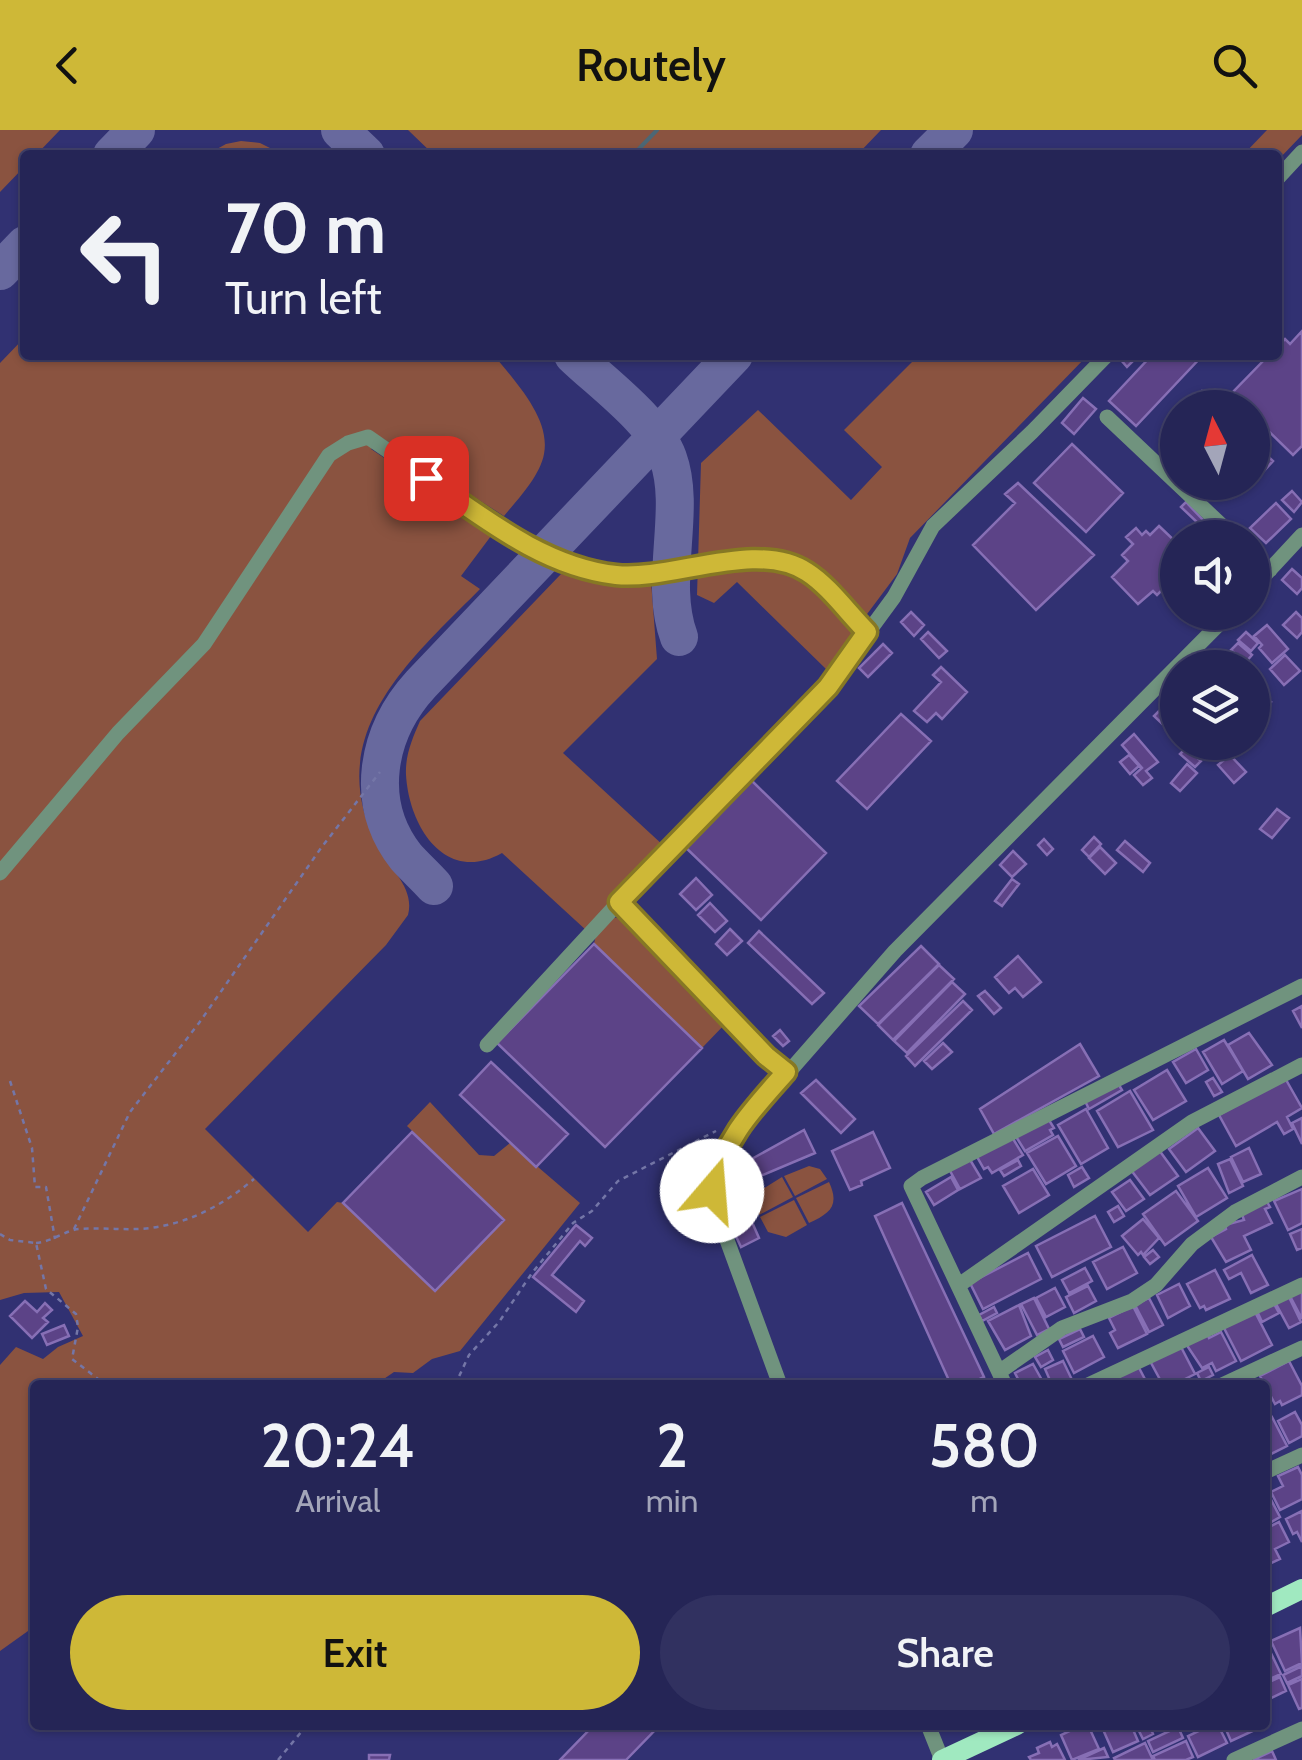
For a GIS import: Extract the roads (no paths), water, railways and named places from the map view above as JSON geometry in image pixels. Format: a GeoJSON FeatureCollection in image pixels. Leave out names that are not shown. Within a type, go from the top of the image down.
{"type":"FeatureCollection","features":[{"type":"Feature","properties":{"kind":"main road"},"geometry":{"type":"LineString","coordinates":[[1270,1605],[1302,1589]]}},
{"type":"Feature","properties":{"kind":"main road"},"geometry":{"type":"LineString","coordinates":[[942,1760],[1006,1730]]}},
{"type":"Feature","properties":{"kind":"street"},"geometry":{"type":"LineString","coordinates":[[1282,174],[1302,152]]}},
{"type":"Feature","properties":{"kind":"street"},"geometry":{"type":"LineString","coordinates":[[487,1045],[619,902],[828,687],[894,597],[933,526],[1101,360]]}},
{"type":"Feature","properties":{"kind":"street"},"geometry":{"type":"LineString","coordinates":[[1107,418],[1216,520]]}},
{"type":"Feature","properties":{"kind":"street"},"geometry":{"type":"LineString","coordinates":[[0,874],[118,733],[204,644],[329,455],[348,442],[368,437],[514,538],[570,565],[619,576],[754,560],[792,565],[808,572],[867,632]]}},
{"type":"Feature","properties":{"kind":"street"},"geometry":{"type":"LineString","coordinates":[[1270,570],[1302,535]]}},
{"type":"Feature","properties":{"kind":"street"},"geometry":{"type":"LineString","coordinates":[[778,1380],[720,1224],[712,1191],[718,1163],[730,1139],[894,951],[1213,630]]}},
{"type":"Feature","properties":{"kind":"street"},"geometry":{"type":"LineString","coordinates":[[619,902],[766,1056],[786,1072]]}},
{"type":"Feature","properties":{"kind":"street"},"geometry":{"type":"LineString","coordinates":[[1302,986],[917,1181],[912,1190],[1002,1379],[1062,1328],[1132,1301],[1156,1285],[1192,1244],[1235,1212],[1302,1177]]}},
{"type":"Feature","properties":{"kind":"street"},"geometry":{"type":"LineString","coordinates":[[959,1285],[1192,1122],[1302,1066]]}},
{"type":"Feature","properties":{"kind":"street"},"geometry":{"type":"LineString","coordinates":[[1099,1380],[1302,1284]]}},
{"type":"Feature","properties":{"kind":"street"},"geometry":{"type":"LineString","coordinates":[[1233,1380],[1302,1348]]}},
{"type":"Feature","properties":{"kind":"street"},"geometry":{"type":"LineString","coordinates":[[1270,1470],[1302,1454]]}},
{"type":"Feature","properties":{"kind":"street"},"geometry":{"type":"LineString","coordinates":[[1234,1760],[1302,1728]]}},
{"type":"Feature","properties":{"kind":"street"},"geometry":{"type":"LineString","coordinates":[[930,1730],[942,1760]]}},
{"type":"Feature","properties":{"kind":"waterway"},"geometry":{"type":"LineString","coordinates":[[638,150],[657,130]]}}]}
